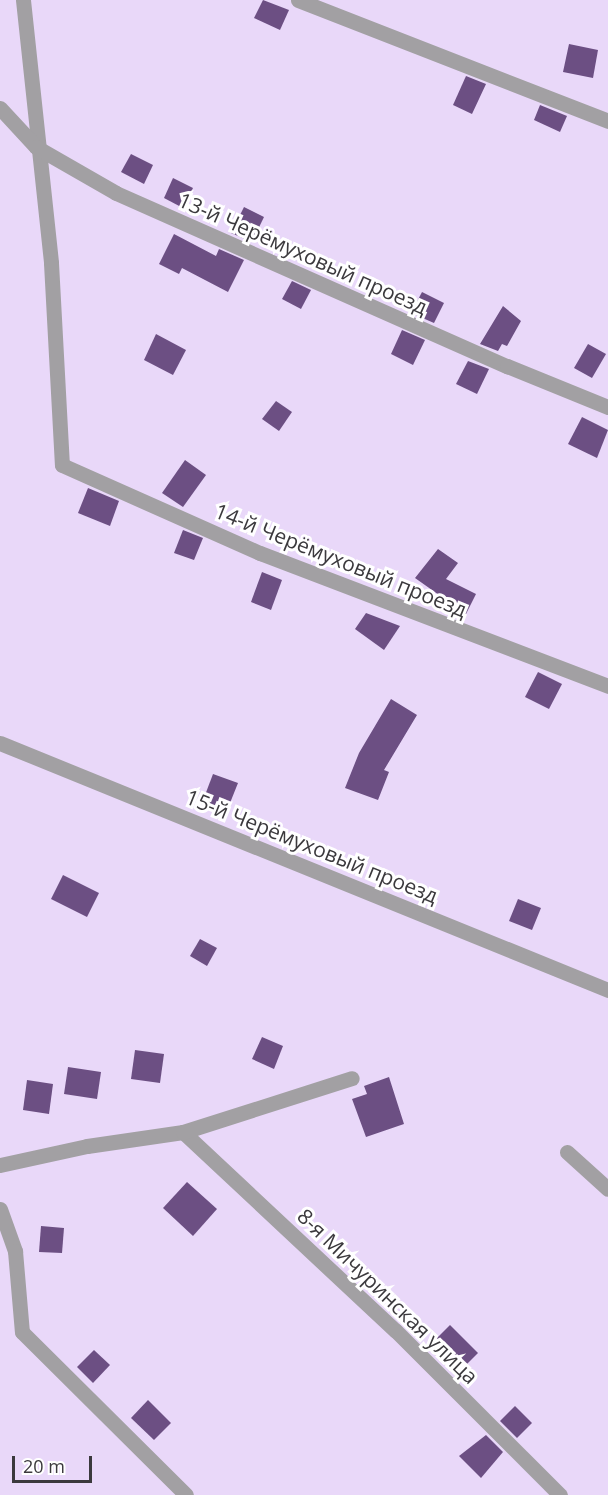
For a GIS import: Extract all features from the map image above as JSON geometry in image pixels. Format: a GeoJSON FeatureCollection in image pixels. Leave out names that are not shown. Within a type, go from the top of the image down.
{"type":"FeatureCollection","features":[{"type":"Feature","properties":{"kind":"lane"},"geometry":{"type":"LineString","coordinates":[[23,0],[36,147]]}},
{"type":"Feature","properties":{"kind":"lane"},"geometry":{"type":"LineString","coordinates":[[298,0],[608,121]]}},
{"type":"Feature","properties":{"kind":"lane","name":"13-й Черёмуховый проезд"},"geometry":{"type":"LineString","coordinates":[[0,108],[36,147],[116,193],[507,366],[608,406]]}},
{"type":"Feature","properties":{"kind":"lane","name":"14-й Черёмуховый проезд"},"geometry":{"type":"LineString","coordinates":[[36,147],[51,262],[62,465],[260,552],[608,686]]}},
{"type":"Feature","properties":{"kind":"lane","name":"15-й Черёмуховый проезд"},"geometry":{"type":"LineString","coordinates":[[0,743],[608,990]]}},
{"type":"Feature","properties":{"kind":"lane"},"geometry":{"type":"LineString","coordinates":[[0,1165],[87,1146],[183,1132],[352,1078]]}},
{"type":"Feature","properties":{"kind":"lane","name":"8-я Мичуринская улица"},"geometry":{"type":"LineString","coordinates":[[183,1132],[396,1330],[560,1495]]}},
{"type":"Feature","properties":{"kind":"lane"},"geometry":{"type":"LineString","coordinates":[[567,1152],[608,1189]]}},
{"type":"Feature","properties":{"kind":"lane"},"geometry":{"type":"LineString","coordinates":[[0,1209],[15,1251],[22,1332],[186,1495]]}},
{"type":"Feature","properties":{"kind":"shaded area"},"geometry":{"type":"Polygon","coordinates":[[[0,0],[608,0],[608,1495],[0,1495],[0,0]]]}},
{"type":"Feature","properties":{"kind":"building"},"geometry":{"type":"Polygon","coordinates":[[[263,0],[289,10],[280,30],[254,18],[263,0]]]}},
{"type":"Feature","properties":{"kind":"building"},"geometry":{"type":"Polygon","coordinates":[[[569,44],[598,50],[593,78],[563,72],[569,44]]]}},
{"type":"Feature","properties":{"kind":"building"},"geometry":{"type":"Polygon","coordinates":[[[466,76],[486,84],[472,114],[453,105],[466,76]]]}},
{"type":"Feature","properties":{"kind":"building"},"geometry":{"type":"Polygon","coordinates":[[[540,105],[567,116],[560,132],[534,120],[540,105]]]}},
{"type":"Feature","properties":{"kind":"building"},"geometry":{"type":"Polygon","coordinates":[[[131,154],[153,165],[144,184],[121,172],[131,154]]]}},
{"type":"Feature","properties":{"kind":"building"},"geometry":{"type":"Polygon","coordinates":[[[173,178],[193,188],[183,208],[164,198],[173,178]]]}},
{"type":"Feature","properties":{"kind":"building"},"geometry":{"type":"Polygon","coordinates":[[[244,207],[264,217],[252,242],[231,233],[244,207]]]}},
{"type":"Feature","properties":{"kind":"building"},"geometry":{"type":"Polygon","coordinates":[[[174,234],[216,256],[219,249],[244,260],[228,292],[182,268],[179,274],[159,264],[174,234]]]}},
{"type":"Feature","properties":{"kind":"building"},"geometry":{"type":"Polygon","coordinates":[[[292,281],[311,290],[301,309],[282,299],[292,281]]]}},
{"type":"Feature","properties":{"kind":"building"},"geometry":{"type":"Polygon","coordinates":[[[422,292],[444,303],[434,323],[411,313],[422,292]]]}},
{"type":"Feature","properties":{"kind":"building"},"geometry":{"type":"Polygon","coordinates":[[[503,306],[521,321],[507,346],[502,344],[498,351],[480,344],[503,306]]]}},
{"type":"Feature","properties":{"kind":"building"},"geometry":{"type":"Polygon","coordinates":[[[402,330],[425,340],[413,365],[391,354],[402,330]]]}},
{"type":"Feature","properties":{"kind":"building"},"geometry":{"type":"Polygon","coordinates":[[[156,334],[186,350],[173,375],[144,360],[156,334]]]}},
{"type":"Feature","properties":{"kind":"building"},"geometry":{"type":"Polygon","coordinates":[[[588,344],[606,354],[592,378],[574,368],[588,344]]]}},
{"type":"Feature","properties":{"kind":"building"},"geometry":{"type":"Polygon","coordinates":[[[468,361],[489,369],[477,394],[456,384],[468,361]]]}},
{"type":"Feature","properties":{"kind":"building"},"geometry":{"type":"Polygon","coordinates":[[[276,401],[292,412],[279,431],[262,419],[276,401]]]}},
{"type":"Feature","properties":{"kind":"building"},"geometry":{"type":"Polygon","coordinates":[[[582,417],[608,430],[597,458],[568,444],[582,417]]]}},
{"type":"Feature","properties":{"kind":"building"},"geometry":{"type":"Polygon","coordinates":[[[185,460],[206,475],[183,507],[162,493],[185,460]]]}},
{"type":"Feature","properties":{"kind":"building"},"geometry":{"type":"Polygon","coordinates":[[[88,488],[119,501],[110,526],[78,513],[88,488]]]}},
{"type":"Feature","properties":{"kind":"building"},"geometry":{"type":"Polygon","coordinates":[[[183,530],[203,538],[194,560],[174,553],[183,530]]]}},
{"type":"Feature","properties":{"kind":"building"},"geometry":{"type":"Polygon","coordinates":[[[438,549],[458,563],[446,579],[476,594],[466,614],[415,578],[438,549]]]}},
{"type":"Feature","properties":{"kind":"building"},"geometry":{"type":"Polygon","coordinates":[[[262,572],[282,580],[271,610],[251,602],[262,572]]]}},
{"type":"Feature","properties":{"kind":"building"},"geometry":{"type":"Polygon","coordinates":[[[366,613],[400,626],[384,650],[355,629],[366,613]]]}},
{"type":"Feature","properties":{"kind":"building"},"geometry":{"type":"Polygon","coordinates":[[[538,672],[562,684],[549,709],[525,697],[538,672]]]}},
{"type":"Feature","properties":{"kind":"building"},"geometry":{"type":"Polygon","coordinates":[[[391,699],[417,715],[384,770],[389,772],[378,800],[345,788],[359,753],[391,699]]]}},
{"type":"Feature","properties":{"kind":"building"},"geometry":{"type":"Polygon","coordinates":[[[213,774],[238,783],[226,813],[202,803],[213,774]]]}},
{"type":"Feature","properties":{"kind":"building"},"geometry":{"type":"Polygon","coordinates":[[[63,875],[99,893],[87,917],[51,899],[63,875]]]}},
{"type":"Feature","properties":{"kind":"building"},"geometry":{"type":"Polygon","coordinates":[[[518,899],[541,908],[532,930],[509,921],[518,899]]]}},
{"type":"Feature","properties":{"kind":"building"},"geometry":{"type":"Polygon","coordinates":[[[200,939],[217,948],[207,966],[190,956],[200,939]]]}},
{"type":"Feature","properties":{"kind":"building"},"geometry":{"type":"Polygon","coordinates":[[[262,1037],[283,1046],[274,1069],[252,1059],[262,1037]]]}},
{"type":"Feature","properties":{"kind":"building"},"geometry":{"type":"Polygon","coordinates":[[[135,1050],[164,1054],[160,1083],[131,1079],[135,1050]]]}},
{"type":"Feature","properties":{"kind":"building"},"geometry":{"type":"Polygon","coordinates":[[[68,1067],[101,1072],[97,1099],[64,1094],[68,1067]]]}},
{"type":"Feature","properties":{"kind":"building"},"geometry":{"type":"Polygon","coordinates":[[[389,1077],[404,1124],[366,1137],[352,1099],[367,1094],[364,1086],[389,1077]]]}},
{"type":"Feature","properties":{"kind":"building"},"geometry":{"type":"Polygon","coordinates":[[[27,1080],[53,1084],[49,1114],[23,1110],[27,1080]]]}},
{"type":"Feature","properties":{"kind":"building"},"geometry":{"type":"Polygon","coordinates":[[[187,1182],[217,1209],[193,1236],[163,1208],[187,1182]]]}},
{"type":"Feature","properties":{"kind":"building"},"geometry":{"type":"Polygon","coordinates":[[[41,1226],[64,1228],[62,1253],[39,1252],[41,1226]]]}},
{"type":"Feature","properties":{"kind":"building"},"geometry":{"type":"Polygon","coordinates":[[[450,1325],[478,1353],[459,1372],[431,1344],[450,1325]]]}},
{"type":"Feature","properties":{"kind":"building"},"geometry":{"type":"Polygon","coordinates":[[[94,1350],[110,1365],[93,1383],[77,1367],[94,1350]]]}},
{"type":"Feature","properties":{"kind":"building"},"geometry":{"type":"Polygon","coordinates":[[[148,1400],[171,1423],[154,1440],[131,1418],[148,1400]]]}},
{"type":"Feature","properties":{"kind":"building"},"geometry":{"type":"Polygon","coordinates":[[[515,1406],[532,1423],[517,1438],[500,1421],[515,1406]]]}},
{"type":"Feature","properties":{"kind":"building"},"geometry":{"type":"Polygon","coordinates":[[[486,1435],[503,1452],[481,1478],[459,1456],[486,1435]]]}}]}
